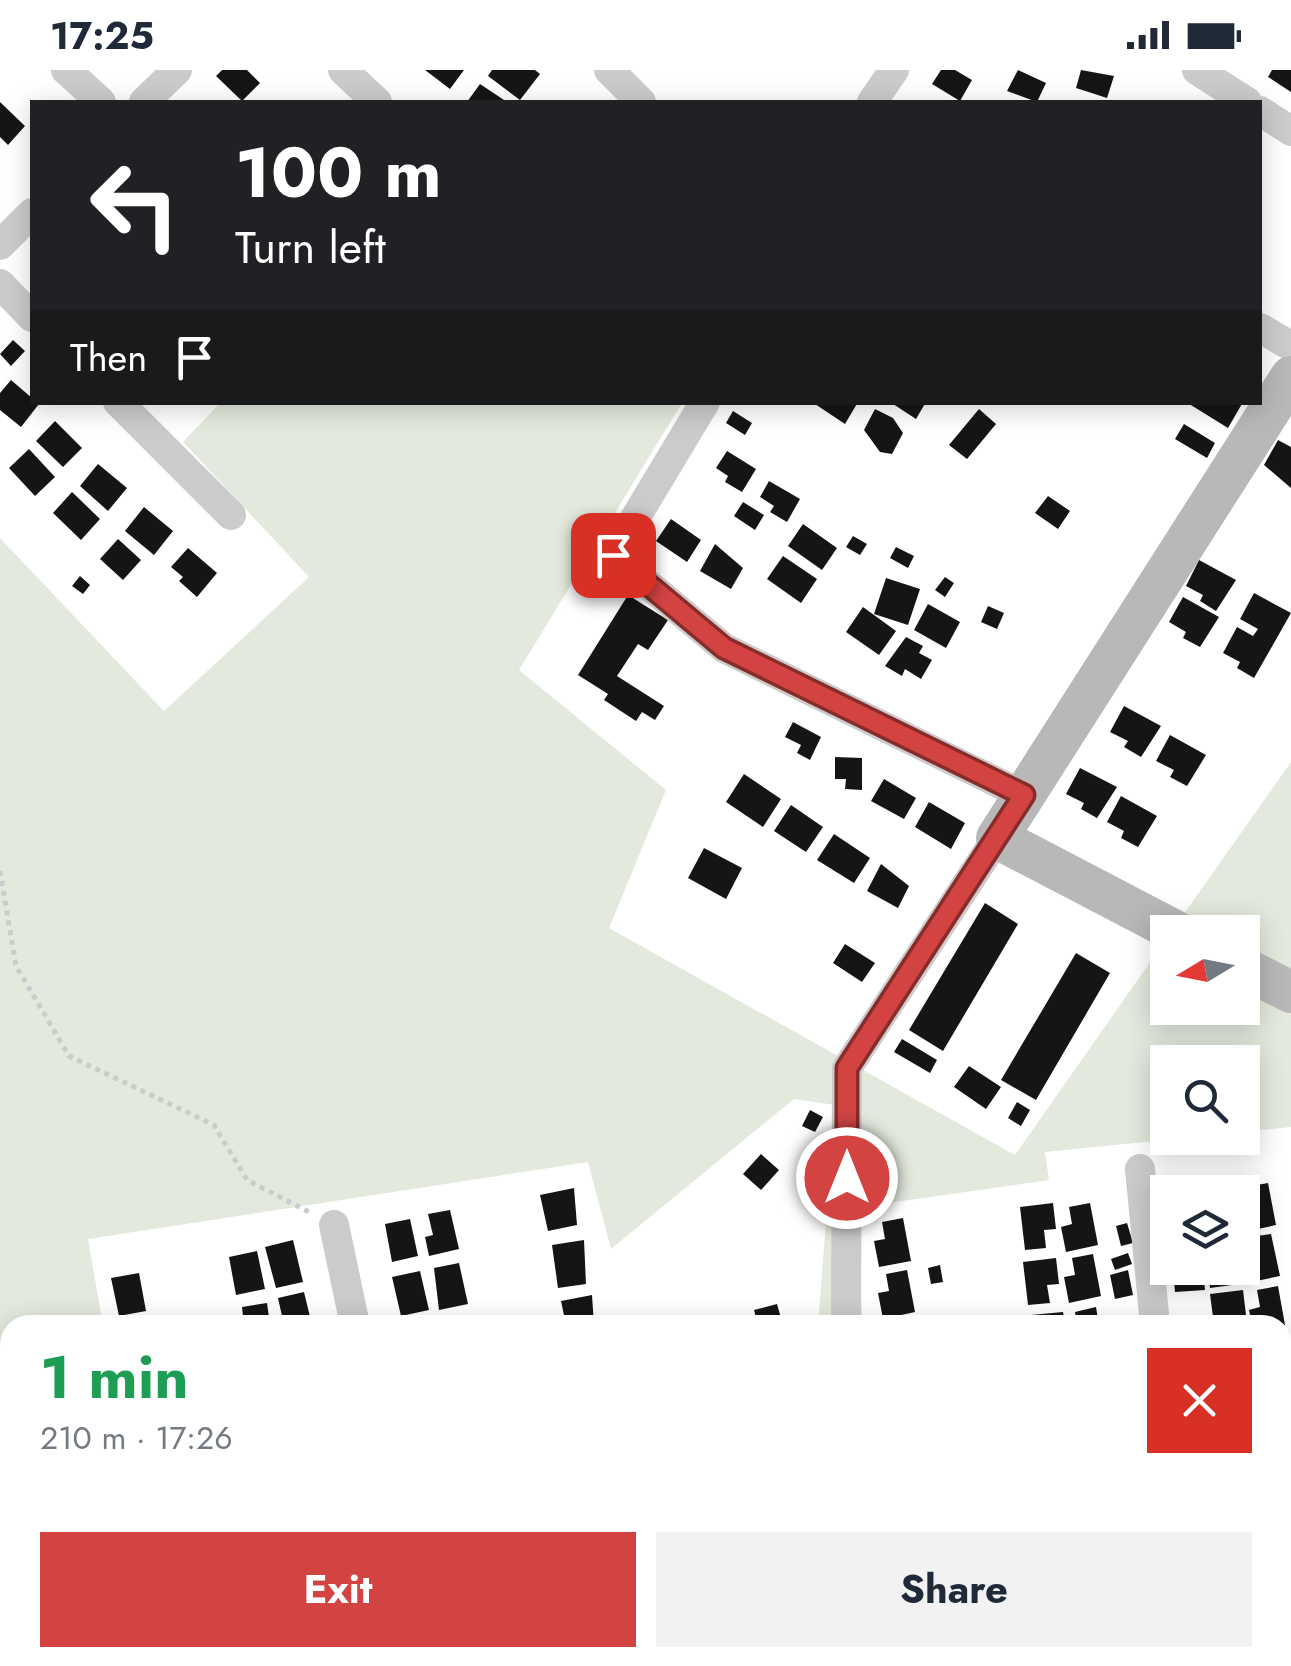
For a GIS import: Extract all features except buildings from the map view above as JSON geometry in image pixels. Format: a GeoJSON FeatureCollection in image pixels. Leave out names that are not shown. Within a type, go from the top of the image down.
{"type":"FeatureCollection","features":[{"type":"Feature","properties":{"kind":"street"},"geometry":{"type":"LineString","coordinates":[[66,70],[98,100]]}},
{"type":"Feature","properties":{"kind":"street"},"geometry":{"type":"LineString","coordinates":[[146,100],[177,70]]}},
{"type":"Feature","properties":{"kind":"street"},"geometry":{"type":"LineString","coordinates":[[343,70],[375,100]]}},
{"type":"Feature","properties":{"kind":"street"},"geometry":{"type":"LineString","coordinates":[[610,70],[639,100]]}},
{"type":"Feature","properties":{"kind":"street"},"geometry":{"type":"LineString","coordinates":[[877,100],[894,70]]}},
{"type":"Feature","properties":{"kind":"street"},"geometry":{"type":"LineString","coordinates":[[1197,70],[1245,100]]}},
{"type":"Feature","properties":{"kind":"street"},"geometry":{"type":"LineString","coordinates":[[1262,111],[1291,130]]}},
{"type":"Feature","properties":{"kind":"street"},"geometry":{"type":"LineString","coordinates":[[0,245],[30,215]]}},
{"type":"Feature","properties":{"kind":"street"},"geometry":{"type":"LineString","coordinates":[[0,284],[30,314]]}},
{"type":"Feature","properties":{"kind":"street"},"geometry":{"type":"LineString","coordinates":[[1262,329],[1291,346]]}},
{"type":"Feature","properties":{"kind":"street"},"geometry":{"type":"LineString","coordinates":[[846,1315],[847,1068],[1291,377]]}},
{"type":"Feature","properties":{"kind":"street"},"geometry":{"type":"LineString","coordinates":[[121,405],[231,515]]}},
{"type":"Feature","properties":{"kind":"street"},"geometry":{"type":"LineString","coordinates":[[703,405],[613,555],[724,648],[1024,795]]}},
{"type":"Feature","properties":{"kind":"street"},"geometry":{"type":"LineString","coordinates":[[997,838],[1150,918]]}},
{"type":"Feature","properties":{"kind":"street"},"geometry":{"type":"LineString","coordinates":[[1260,976],[1291,992]]}},
{"type":"Feature","properties":{"kind":"street"},"geometry":{"type":"LineString","coordinates":[[1140,1169],[1155,1315]]}},
{"type":"Feature","properties":{"kind":"street"},"geometry":{"type":"LineString","coordinates":[[334,1225],[353,1315]]}},
{"type":"Feature","properties":{"kind":"path"},"geometry":{"type":"LineString","coordinates":[[0,871],[16,966],[69,1056],[214,1125],[247,1180],[334,1225]]}},
{"type":"Feature","properties":{"kind":"shaded area"},"geometry":{"type":"Polygon","coordinates":[[[218,405],[681,405],[519,670],[666,790],[609,928],[1015,1155],[1150,962],[1150,1025],[1260,1025],[1260,915],[1183,915],[1291,762],[1291,1127],[1260,1130],[1260,1045],[1150,1045],[1150,1142],[1045,1152],[1049,1180],[853,1208],[862,1315],[819,1315],[835,1105],[794,1099],[611,1249],[588,1162],[88,1239],[101,1315],[0,1315],[0,538],[164,711],[309,577],[183,442],[218,405]]]}},
{"type":"Feature","properties":{"kind":"route"},"geometry":{"type":"LineString","coordinates":[[613,555],[724,648],[1024,795],[847,1068],[847,1178]]}}]}
